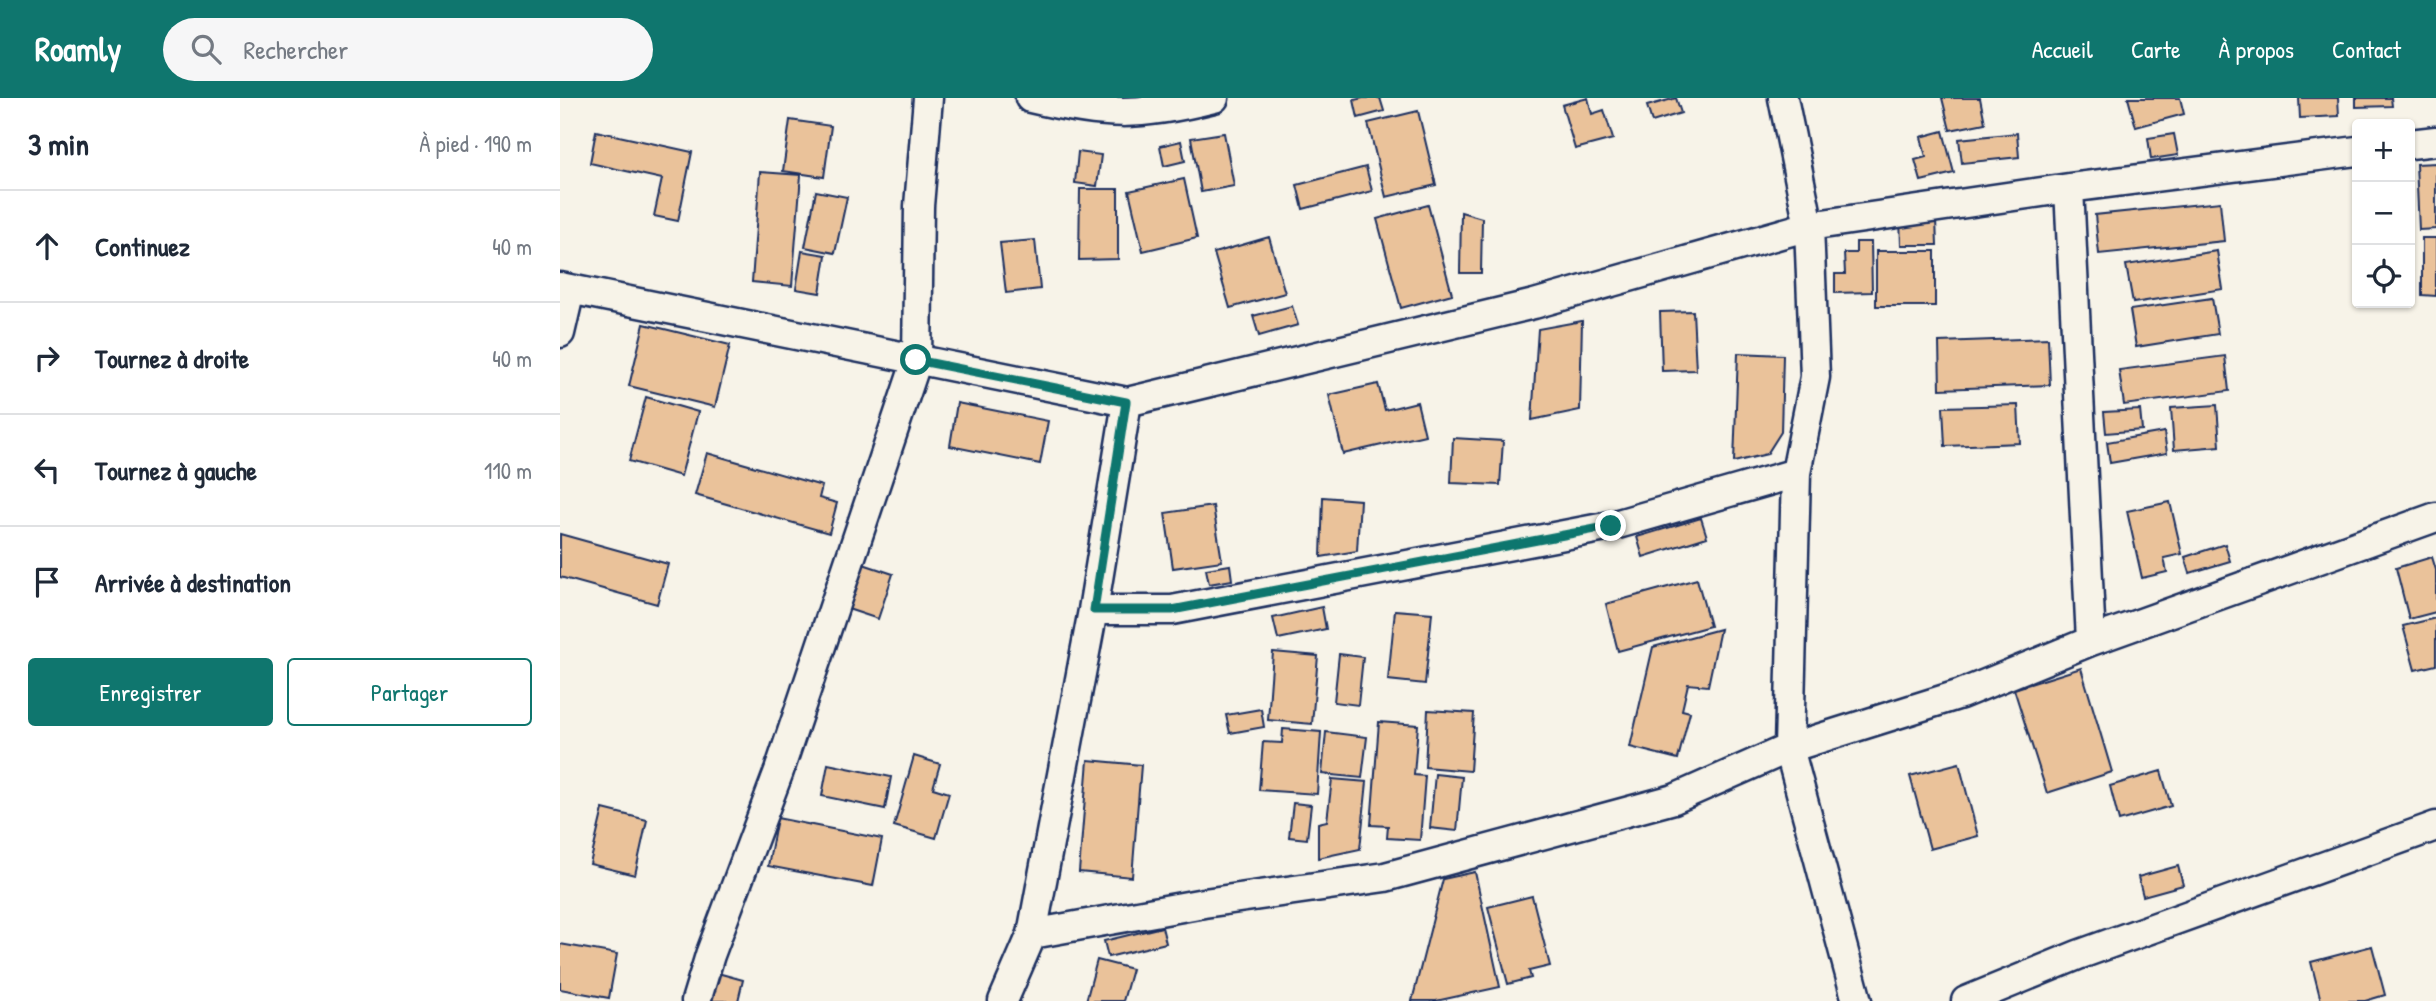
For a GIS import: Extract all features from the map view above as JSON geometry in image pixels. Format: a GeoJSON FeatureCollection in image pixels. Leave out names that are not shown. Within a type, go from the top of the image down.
{"type":"FeatureCollection","features":[{"type":"Feature","properties":{"kind":"street"},"geometry":{"type":"LineString","coordinates":[[695,1001],[779,771],[916,360],[919,206],[928,98]]}},
{"type":"Feature","properties":{"kind":"street"},"geometry":{"type":"LineString","coordinates":[[1030,98],[1087,111],[1124,114],[1162,111],[1214,98]]}},
{"type":"Feature","properties":{"kind":"street"},"geometry":{"type":"LineString","coordinates":[[1783,98],[1808,226],[1815,377],[1796,473],[1789,748],[1857,1001]]}},
{"type":"Feature","properties":{"kind":"street"},"geometry":{"type":"LineString","coordinates":[[2415,143],[2436,141]]}},
{"type":"Feature","properties":{"kind":"street"},"geometry":{"type":"LineString","coordinates":[[560,333],[565,288],[1126,402],[1534,304],[1808,226],[2069,188],[2352,152]]}},
{"type":"Feature","properties":{"kind":"street"},"geometry":{"type":"LineString","coordinates":[[2069,188],[2091,641]]}},
{"type":"Feature","properties":{"kind":"street"},"geometry":{"type":"LineString","coordinates":[[1003,1001],[1032,934],[1094,610],[1126,402]]}},
{"type":"Feature","properties":{"kind":"street"},"geometry":{"type":"LineString","coordinates":[[1094,610],[1172,610],[1611,526],[1796,473]]}},
{"type":"Feature","properties":{"kind":"street"},"geometry":{"type":"LineString","coordinates":[[1032,934],[1204,903],[1385,877],[1674,799],[1789,748],[1961,694],[2091,641],[2436,517]]}},
{"type":"Feature","properties":{"kind":"street"},"geometry":{"type":"LineString","coordinates":[[1966,1001],[2078,955],[2436,826]]}},
{"type":"Feature","properties":{"kind":"building"},"geometry":{"type":"Polygon","coordinates":[[[1380,98],[1384,111],[1358,118],[1354,100],[1380,98]]]}},
{"type":"Feature","properties":{"kind":"building"},"geometry":{"type":"Polygon","coordinates":[[[1588,98],[1592,114],[1604,110],[1613,139],[1575,149],[1562,105],[1588,98]]]}},
{"type":"Feature","properties":{"kind":"building"},"geometry":{"type":"Polygon","coordinates":[[[1676,98],[1681,113],[1652,122],[1647,106],[1676,98]]]}},
{"type":"Feature","properties":{"kind":"building"},"geometry":{"type":"Polygon","coordinates":[[[1942,98],[1980,98],[1985,123],[1950,130],[1942,98]]]}},
{"type":"Feature","properties":{"kind":"building"},"geometry":{"type":"Polygon","coordinates":[[[2128,98],[2180,98],[2184,114],[2136,127],[2128,98]]]}},
{"type":"Feature","properties":{"kind":"building"},"geometry":{"type":"Polygon","coordinates":[[[2299,98],[2338,98],[2339,116],[2300,118],[2299,98]]]}},
{"type":"Feature","properties":{"kind":"building"},"geometry":{"type":"Polygon","coordinates":[[[2356,98],[2391,98],[2392,106],[2356,107],[2356,98]]]}},
{"type":"Feature","properties":{"kind":"building"},"geometry":{"type":"Polygon","coordinates":[[[1418,111],[1436,185],[1386,197],[1368,123],[1418,111]]]}},
{"type":"Feature","properties":{"kind":"building"},"geometry":{"type":"Polygon","coordinates":[[[790,120],[831,126],[824,177],[783,171],[790,120]]]}},
{"type":"Feature","properties":{"kind":"building"},"geometry":{"type":"Polygon","coordinates":[[[596,131],[692,152],[678,221],[654,216],[662,179],[590,163],[596,131]]]}},
{"type":"Feature","properties":{"kind":"building"},"geometry":{"type":"Polygon","coordinates":[[[1943,131],[1954,173],[1921,181],[1915,160],[1926,157],[1921,137],[1943,131]]]}},
{"type":"Feature","properties":{"kind":"building"},"geometry":{"type":"Polygon","coordinates":[[[1224,133],[1234,186],[1201,192],[1191,138],[1224,133]]]}},
{"type":"Feature","properties":{"kind":"building"},"geometry":{"type":"Polygon","coordinates":[[[2017,133],[2019,157],[1962,163],[1959,139],[2017,133]]]}},
{"type":"Feature","properties":{"kind":"building"},"geometry":{"type":"Polygon","coordinates":[[[2174,134],[2178,155],[2151,159],[2148,138],[2174,134]]]}},
{"type":"Feature","properties":{"kind":"building"},"geometry":{"type":"Polygon","coordinates":[[[1181,141],[1185,161],[1164,166],[1160,146],[1181,141]]]}},
{"type":"Feature","properties":{"kind":"building"},"geometry":{"type":"Polygon","coordinates":[[[1078,152],[1101,155],[1097,186],[1075,183],[1078,152]]]}},
{"type":"Feature","properties":{"kind":"building"},"geometry":{"type":"Polygon","coordinates":[[[2436,163],[2436,229],[2419,230],[2416,164],[2436,163]]]}},
{"type":"Feature","properties":{"kind":"building"},"geometry":{"type":"Polygon","coordinates":[[[1366,167],[1372,191],[1303,209],[1297,185],[1366,167]]]}},
{"type":"Feature","properties":{"kind":"building"},"geometry":{"type":"Polygon","coordinates":[[[760,172],[801,175],[792,286],[752,282],[760,172]]]}},
{"type":"Feature","properties":{"kind":"building"},"geometry":{"type":"Polygon","coordinates":[[[1184,179],[1197,238],[1143,251],[1129,191],[1184,179]]]}},
{"type":"Feature","properties":{"kind":"building"},"geometry":{"type":"Polygon","coordinates":[[[1080,189],[1118,189],[1118,259],[1079,260],[1080,189]]]}},
{"type":"Feature","properties":{"kind":"building"},"geometry":{"type":"Polygon","coordinates":[[[816,191],[847,197],[835,253],[805,247],[816,191]]]}},
{"type":"Feature","properties":{"kind":"building"},"geometry":{"type":"Polygon","coordinates":[[[2220,202],[2224,241],[2099,254],[2095,215],[2220,202]]]}},
{"type":"Feature","properties":{"kind":"building"},"geometry":{"type":"Polygon","coordinates":[[[1428,205],[1452,294],[1401,308],[1377,219],[1428,205]]]}},
{"type":"Feature","properties":{"kind":"building"},"geometry":{"type":"Polygon","coordinates":[[[1461,212],[1482,218],[1481,273],[1460,273],[1461,212]]]}},
{"type":"Feature","properties":{"kind":"building"},"geometry":{"type":"Polygon","coordinates":[[[1900,219],[1936,219],[1937,245],[1901,245],[1900,219]]]}},
{"type":"Feature","properties":{"kind":"building"},"geometry":{"type":"Polygon","coordinates":[[[1269,237],[1285,293],[1230,308],[1214,253],[1269,237]]]}},
{"type":"Feature","properties":{"kind":"building"},"geometry":{"type":"Polygon","coordinates":[[[2422,238],[2436,238],[2436,296],[2422,295],[2422,238]]]}},
{"type":"Feature","properties":{"kind":"building"},"geometry":{"type":"Polygon","coordinates":[[[1035,240],[1040,289],[1006,293],[1000,243],[1035,240]]]}},
{"type":"Feature","properties":{"kind":"building"},"geometry":{"type":"Polygon","coordinates":[[[1856,242],[1871,242],[1872,292],[1835,293],[1835,274],[1845,274],[1844,253],[1856,253],[1856,242]]]}},
{"type":"Feature","properties":{"kind":"building"},"geometry":{"type":"Polygon","coordinates":[[[802,251],[826,255],[820,293],[796,289],[802,251]]]}},
{"type":"Feature","properties":{"kind":"building"},"geometry":{"type":"Polygon","coordinates":[[[1876,251],[1935,251],[1935,306],[1876,306],[1876,251]]]}},
{"type":"Feature","properties":{"kind":"building"},"geometry":{"type":"Polygon","coordinates":[[[2217,251],[2223,289],[2133,303],[2126,265],[2217,251]]]}},
{"type":"Feature","properties":{"kind":"building"},"geometry":{"type":"Polygon","coordinates":[[[2212,298],[2218,334],[2136,347],[2130,310],[2212,298]]]}},
{"type":"Feature","properties":{"kind":"building"},"geometry":{"type":"Polygon","coordinates":[[[1292,306],[1298,325],[1259,336],[1253,316],[1292,306]]]}},
{"type":"Feature","properties":{"kind":"building"},"geometry":{"type":"Polygon","coordinates":[[[1693,311],[1696,370],[1662,371],[1660,312],[1693,311]]]}},
{"type":"Feature","properties":{"kind":"building"},"geometry":{"type":"Polygon","coordinates":[[[1582,321],[1580,410],[1532,420],[1538,329],[1582,321]]]}},
{"type":"Feature","properties":{"kind":"building"},"geometry":{"type":"Polygon","coordinates":[[[644,324],[730,345],[715,407],[629,386],[644,324]]]}},
{"type":"Feature","properties":{"kind":"building"},"geometry":{"type":"Polygon","coordinates":[[[2048,338],[2050,385],[1940,389],[1939,342],[2048,338]]]}},
{"type":"Feature","properties":{"kind":"building"},"geometry":{"type":"Polygon","coordinates":[[[1738,353],[1783,355],[1781,432],[1767,454],[1734,462],[1738,353]]]}},
{"type":"Feature","properties":{"kind":"building"},"geometry":{"type":"Polygon","coordinates":[[[2225,356],[2229,391],[2124,405],[2119,370],[2225,356]]]}},
{"type":"Feature","properties":{"kind":"building"},"geometry":{"type":"Polygon","coordinates":[[[1378,384],[1385,410],[1417,402],[1425,435],[1343,454],[1329,395],[1378,384]]]}},
{"type":"Feature","properties":{"kind":"building"},"geometry":{"type":"Polygon","coordinates":[[[646,397],[698,412],[681,476],[629,461],[646,397]]]}},
{"type":"Feature","properties":{"kind":"building"},"geometry":{"type":"Polygon","coordinates":[[[957,403],[1048,421],[1040,464],[950,446],[957,403]]]}},
{"type":"Feature","properties":{"kind":"building"},"geometry":{"type":"Polygon","coordinates":[[[2018,405],[2020,443],[1945,446],[1943,407],[2018,405]]]}},
{"type":"Feature","properties":{"kind":"building"},"geometry":{"type":"Polygon","coordinates":[[[2217,405],[2220,446],[2174,450],[2171,408],[2217,405]]]}},
{"type":"Feature","properties":{"kind":"building"},"geometry":{"type":"Polygon","coordinates":[[[2140,410],[2142,430],[2106,433],[2104,412],[2140,410]]]}},
{"type":"Feature","properties":{"kind":"building"},"geometry":{"type":"Polygon","coordinates":[[[2164,432],[2167,453],[2110,463],[2107,442],[2164,432]]]}},
{"type":"Feature","properties":{"kind":"building"},"geometry":{"type":"Polygon","coordinates":[[[1453,438],[1503,441],[1500,485],[1451,483],[1453,438]]]}},
{"type":"Feature","properties":{"kind":"building"},"geometry":{"type":"Polygon","coordinates":[[[707,453],[822,486],[819,498],[837,503],[829,533],[695,495],[707,453]]]}},
{"type":"Feature","properties":{"kind":"building"},"geometry":{"type":"Polygon","coordinates":[[[1323,497],[1360,500],[1357,551],[1321,557],[1323,497]]]}},
{"type":"Feature","properties":{"kind":"building"},"geometry":{"type":"Polygon","coordinates":[[[2170,502],[2182,554],[2164,558],[2167,572],[2142,578],[2127,511],[2170,502]]]}},
{"type":"Feature","properties":{"kind":"building"},"geometry":{"type":"Polygon","coordinates":[[[1213,506],[1222,561],[1173,568],[1165,513],[1213,506]]]}},
{"type":"Feature","properties":{"kind":"building"},"geometry":{"type":"Polygon","coordinates":[[[1701,518],[1707,537],[1643,557],[1637,537],[1701,518]]]}},
{"type":"Feature","properties":{"kind":"building"},"geometry":{"type":"Polygon","coordinates":[[[560,534],[668,564],[657,604],[560,577],[560,534]]]}},
{"type":"Feature","properties":{"kind":"building"},"geometry":{"type":"Polygon","coordinates":[[[2225,544],[2230,561],[2190,573],[2185,557],[2225,544]]]}},
{"type":"Feature","properties":{"kind":"building"},"geometry":{"type":"Polygon","coordinates":[[[2432,557],[2436,570],[2436,612],[2409,619],[2396,568],[2432,557]]]}},
{"type":"Feature","properties":{"kind":"building"},"geometry":{"type":"Polygon","coordinates":[[[863,564],[893,574],[878,619],[848,609],[863,564]]]}},
{"type":"Feature","properties":{"kind":"building"},"geometry":{"type":"Polygon","coordinates":[[[1230,565],[1232,580],[1209,584],[1206,569],[1230,565]]]}},
{"type":"Feature","properties":{"kind":"building"},"geometry":{"type":"Polygon","coordinates":[[[1697,579],[1710,626],[1618,651],[1606,604],[1697,579]]]}},
{"type":"Feature","properties":{"kind":"building"},"geometry":{"type":"Polygon","coordinates":[[[1322,607],[1326,629],[1278,639],[1273,618],[1322,607]]]}},
{"type":"Feature","properties":{"kind":"building"},"geometry":{"type":"Polygon","coordinates":[[[1395,610],[1432,613],[1425,684],[1388,680],[1395,610]]]}},
{"type":"Feature","properties":{"kind":"building"},"geometry":{"type":"Polygon","coordinates":[[[2436,618],[2436,665],[2415,670],[2403,626],[2436,618]]]}},
{"type":"Feature","properties":{"kind":"building"},"geometry":{"type":"Polygon","coordinates":[[[1720,629],[1708,686],[1688,684],[1682,710],[1690,712],[1678,759],[1630,747],[1653,647],[1720,629]]]}},
{"type":"Feature","properties":{"kind":"building"},"geometry":{"type":"Polygon","coordinates":[[[1273,652],[1318,656],[1312,724],[1268,720],[1273,652]]]}},
{"type":"Feature","properties":{"kind":"building"},"geometry":{"type":"Polygon","coordinates":[[[1339,654],[1363,657],[1358,705],[1334,702],[1339,654]]]}},
{"type":"Feature","properties":{"kind":"building"},"geometry":{"type":"Polygon","coordinates":[[[2081,668],[2112,772],[2047,793],[2014,689],[2081,668]]]}},
{"type":"Feature","properties":{"kind":"building"},"geometry":{"type":"Polygon","coordinates":[[[1261,709],[1264,727],[1230,733],[1226,715],[1261,709]]]}},
{"type":"Feature","properties":{"kind":"building"},"geometry":{"type":"Polygon","coordinates":[[[1428,710],[1474,713],[1470,771],[1425,767],[1428,710]]]}},
{"type":"Feature","properties":{"kind":"building"},"geometry":{"type":"Polygon","coordinates":[[[1379,722],[1418,725],[1414,775],[1425,776],[1420,840],[1387,838],[1388,826],[1371,825],[1379,722]]]}},
{"type":"Feature","properties":{"kind":"building"},"geometry":{"type":"Polygon","coordinates":[[[1283,729],[1321,732],[1317,794],[1259,790],[1263,742],[1282,743],[1283,729]]]}},
{"type":"Feature","properties":{"kind":"building"},"geometry":{"type":"Polygon","coordinates":[[[1326,732],[1367,737],[1362,778],[1322,774],[1326,732]]]}},
{"type":"Feature","properties":{"kind":"building"},"geometry":{"type":"Polygon","coordinates":[[[914,756],[940,764],[933,788],[949,793],[936,838],[894,826],[914,756]]]}},
{"type":"Feature","properties":{"kind":"building"},"geometry":{"type":"Polygon","coordinates":[[[1088,760],[1141,765],[1132,877],[1079,872],[1088,760]]]}},
{"type":"Feature","properties":{"kind":"building"},"geometry":{"type":"Polygon","coordinates":[[[1959,763],[1978,836],[1930,849],[1910,776],[1959,763]]]}},
{"type":"Feature","properties":{"kind":"building"},"geometry":{"type":"Polygon","coordinates":[[[828,764],[891,777],[885,809],[822,796],[828,764]]]}},
{"type":"Feature","properties":{"kind":"building"},"geometry":{"type":"Polygon","coordinates":[[[2161,771],[2171,806],[2119,821],[2110,786],[2161,771]]]}},
{"type":"Feature","properties":{"kind":"building"},"geometry":{"type":"Polygon","coordinates":[[[1435,774],[1462,777],[1457,831],[1430,828],[1435,774]]]}},
{"type":"Feature","properties":{"kind":"building"},"geometry":{"type":"Polygon","coordinates":[[[1332,779],[1367,782],[1360,849],[1318,858],[1318,823],[1327,821],[1332,779]]]}},
{"type":"Feature","properties":{"kind":"building"},"geometry":{"type":"Polygon","coordinates":[[[1293,803],[1311,805],[1307,839],[1289,837],[1293,803]]]}},
{"type":"Feature","properties":{"kind":"building"},"geometry":{"type":"Polygon","coordinates":[[[603,809],[647,820],[635,875],[590,864],[603,809]]]}},
{"type":"Feature","properties":{"kind":"building"},"geometry":{"type":"Polygon","coordinates":[[[777,818],[882,839],[873,886],[768,866],[777,818]]]}},
{"type":"Feature","properties":{"kind":"building"},"geometry":{"type":"Polygon","coordinates":[[[2178,866],[2183,885],[2143,896],[2138,877],[2178,866]]]}},
{"type":"Feature","properties":{"kind":"building"},"geometry":{"type":"Polygon","coordinates":[[[1475,872],[1500,987],[1436,1001],[1412,1001],[1443,879],[1475,872]]]}},
{"type":"Feature","properties":{"kind":"building"},"geometry":{"type":"Polygon","coordinates":[[[1532,896],[1550,966],[1529,971],[1531,978],[1508,984],[1488,907],[1532,896]]]}},
{"type":"Feature","properties":{"kind":"building"},"geometry":{"type":"Polygon","coordinates":[[[1162,927],[1166,943],[1108,957],[1104,941],[1162,927]]]}},
{"type":"Feature","properties":{"kind":"building"},"geometry":{"type":"Polygon","coordinates":[[[560,944],[617,954],[609,998],[560,989],[560,944]]]}},
{"type":"Feature","properties":{"kind":"building"},"geometry":{"type":"Polygon","coordinates":[[[2372,946],[2385,995],[2365,1001],[2321,1001],[2311,962],[2372,946]]]}},
{"type":"Feature","properties":{"kind":"building"},"geometry":{"type":"Polygon","coordinates":[[[1097,960],[1132,969],[1123,1001],[1086,1001],[1097,960]]]}},
{"type":"Feature","properties":{"kind":"building"},"geometry":{"type":"Polygon","coordinates":[[[714,972],[743,980],[738,1001],[707,1001],[714,972]]]}},
{"type":"Feature","properties":{"kind":"route"},"geometry":{"type":"LineString","coordinates":[[916,360],[1126,402],[1094,610],[1172,610],[1611,526]]}}]}
